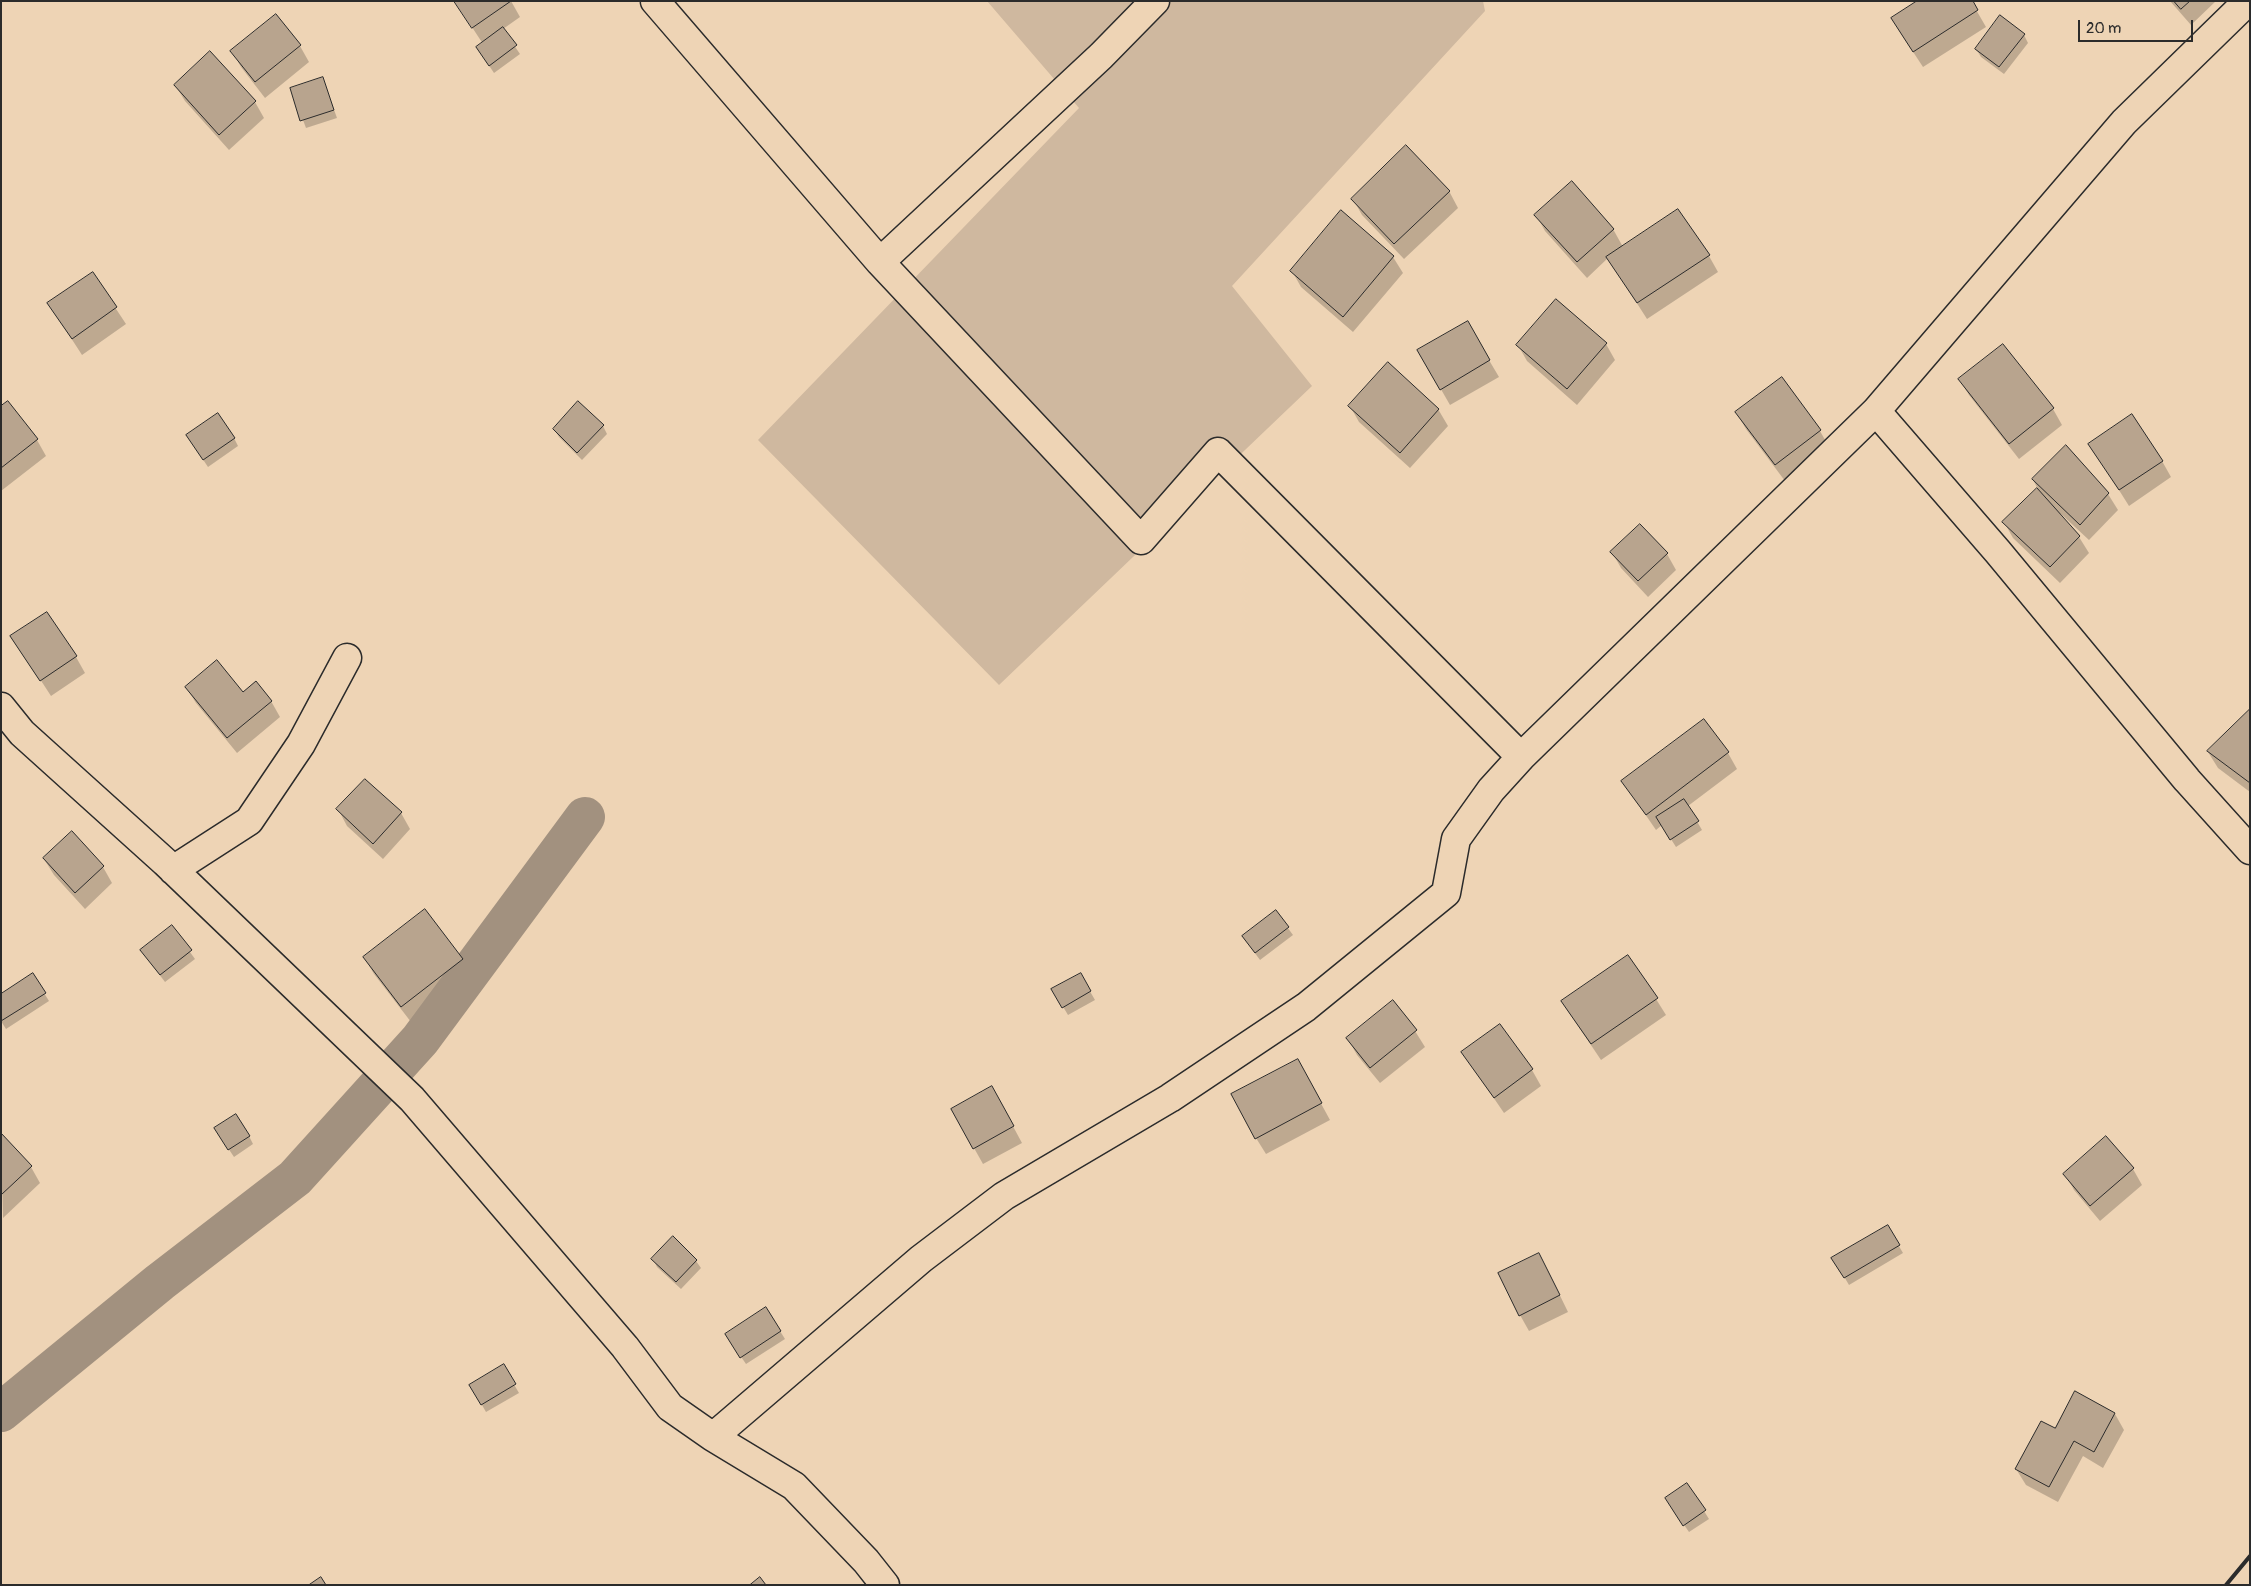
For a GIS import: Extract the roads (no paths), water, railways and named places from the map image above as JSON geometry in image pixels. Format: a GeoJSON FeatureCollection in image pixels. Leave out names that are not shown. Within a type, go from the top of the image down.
{"type":"FeatureCollection","features":[{"type":"Feature","properties":{"kind":"street"},"geometry":{"type":"LineString","coordinates":[[655,1],[880,262],[1141,540],[1218,452],[1521,757]]}},
{"type":"Feature","properties":{"kind":"street"},"geometry":{"type":"LineString","coordinates":[[880,262],[1101,56],[1155,1]]}},
{"type":"Feature","properties":{"kind":"street"},"geometry":{"type":"LineString","coordinates":[[713,1437],[921,1260],[1004,1196],[1170,1098],[1306,1007],[1446,893],[1456,839],[1491,790],[1521,757],[1876,411],[2124,122],[2248,1]]}},
{"type":"Feature","properties":{"kind":"street"},"geometry":{"type":"LineString","coordinates":[[1876,411],[1998,552],[2187,780],[2250,850]]}},
{"type":"Feature","properties":{"kind":"street"},"geometry":{"type":"LineString","coordinates":[[173,870],[249,821],[301,744],[347,658]]}},
{"type":"Feature","properties":{"kind":"street"},"geometry":{"type":"LineString","coordinates":[[1,706],[22,732],[173,870],[412,1099],[625,1347],[670,1407],[713,1437],[794,1486],[866,1561],[885,1585]]}},
{"type":"Feature","properties":{"kind":"waterway"},"geometry":{"type":"LineString","coordinates":[[1,1412],[160,1282],[295,1178],[420,1040],[585,817]]}},
{"type":"Feature","properties":{"kind":"railway"},"geometry":{"type":"LineString","coordinates":[[2226,1585],[2250,1556]]}}]}
